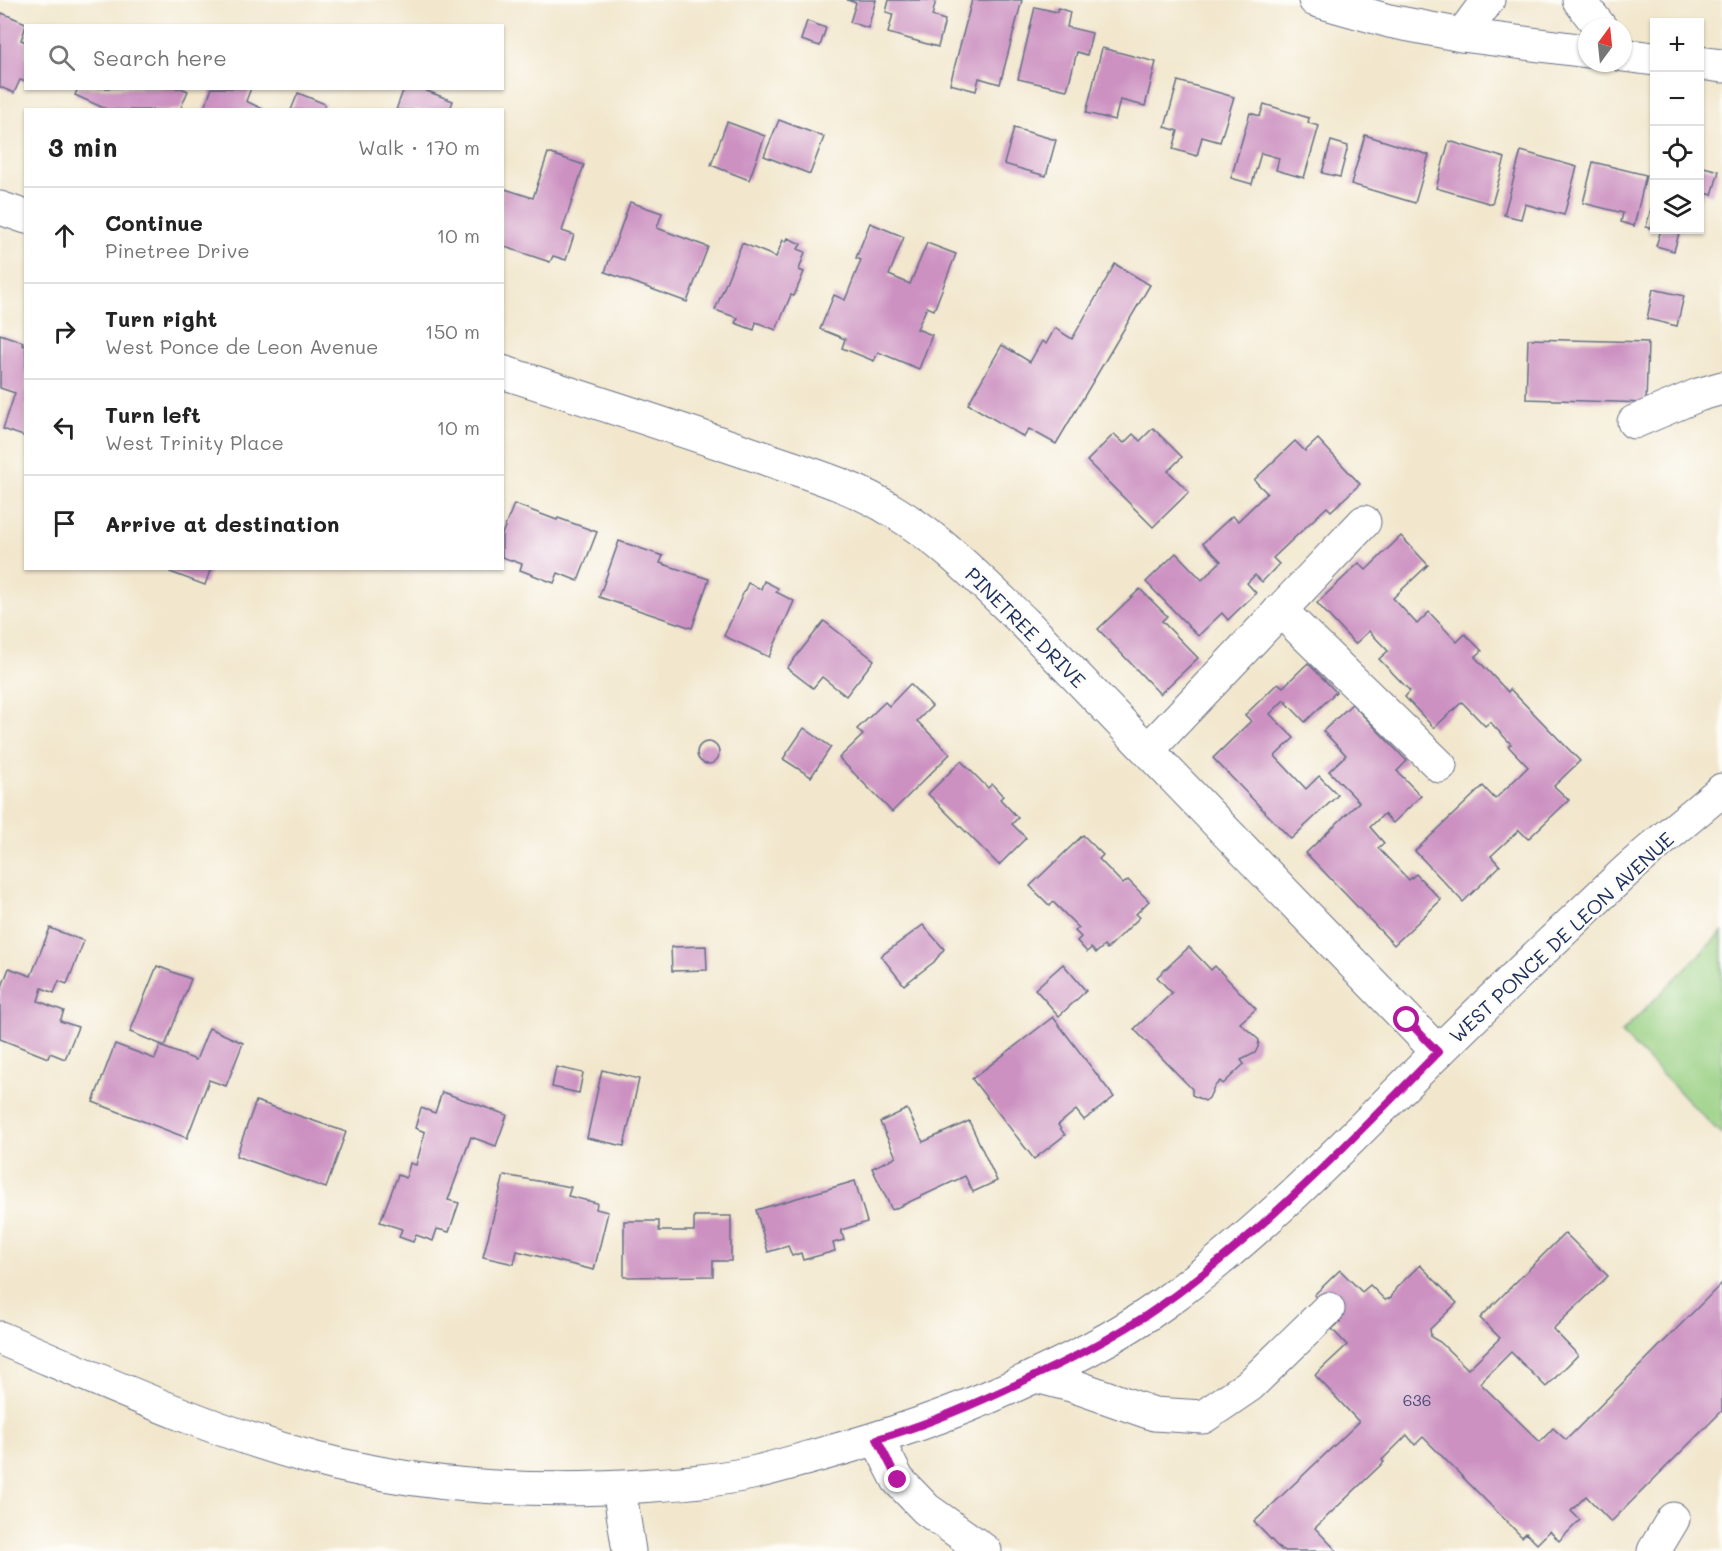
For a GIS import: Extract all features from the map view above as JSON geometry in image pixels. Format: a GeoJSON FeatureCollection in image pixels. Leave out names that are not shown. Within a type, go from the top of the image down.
{"type":"FeatureCollection","features":[{"type":"Feature","properties":{"kind":"main road"},"geometry":{"type":"LineString","coordinates":[[1315,0],[1389,21],[1462,35],[1578,50]]}},
{"type":"Feature","properties":{"kind":"main road"},"geometry":{"type":"LineString","coordinates":[[1462,35],[1488,0]]}},
{"type":"Feature","properties":{"kind":"main road"},"geometry":{"type":"LineString","coordinates":[[1579,0],[1592,18]]}},
{"type":"Feature","properties":{"kind":"main road"},"geometry":{"type":"LineString","coordinates":[[1632,56],[1650,58]]}},
{"type":"Feature","properties":{"kind":"main road"},"geometry":{"type":"LineString","coordinates":[[1704,64],[1722,66]]}},
{"type":"Feature","properties":{"kind":"main road"},"geometry":{"type":"LineString","coordinates":[[0,208],[24,216]]}},
{"type":"Feature","properties":{"kind":"main road","name":"PINETREE DRIVE"},"geometry":{"type":"LineString","coordinates":[[504,373],[702,436],[842,485],[887,507],[927,533],[959,560],[1025,624],[1438,1052]]}},
{"type":"Feature","properties":{"kind":"main road"},"geometry":{"type":"LineString","coordinates":[[1634,422],[1710,392]]}},
{"type":"Feature","properties":{"kind":"main road"},"geometry":{"type":"LineString","coordinates":[[1148,750],[1364,522]]}},
{"type":"Feature","properties":{"kind":"main road"},"geometry":{"type":"LineString","coordinates":[[1280,610],[1440,766]]}},
{"type":"Feature","properties":{"kind":"main road","name":"WEST PONCE DE LEON AVENUE"},"geometry":{"type":"LineString","coordinates":[[0,1338],[188,1418],[232,1434],[319,1460],[371,1471],[466,1485],[554,1490],[698,1482],[754,1473],[877,1439],[979,1402],[1036,1376],[1101,1344],[1163,1304],[1275,1211],[1626,873],[1722,790]]}},
{"type":"Feature","properties":{"kind":"main road"},"geometry":{"type":"LineString","coordinates":[[1036,1376],[1071,1385],[1154,1414],[1203,1418],[1250,1385],[1328,1309]]}},
{"type":"Feature","properties":{"kind":"main road"},"geometry":{"type":"LineString","coordinates":[[877,1439],[898,1480],[926,1509],[985,1551]]}},
{"type":"Feature","properties":{"kind":"main road"},"geometry":{"type":"LineString","coordinates":[[619,1488],[629,1551]]}},
{"type":"Feature","properties":{"kind":"main road"},"geometry":{"type":"LineString","coordinates":[[1654,1551],[1673,1519]]}},
{"type":"Feature","properties":{"kind":"green space"},"geometry":{"type":"Polygon","coordinates":[[[1722,932],[1722,1135],[1621,1033],[1722,932]]]}},
{"type":"Feature","properties":{"kind":"building"},"geometry":{"type":"Polygon","coordinates":[[[847,0],[876,0],[868,28],[850,22],[856,3],[847,0]]]}},
{"type":"Feature","properties":{"kind":"building"},"geometry":{"type":"Polygon","coordinates":[[[889,0],[936,0],[932,16],[945,20],[938,47],[888,33],[893,14],[886,12],[889,0]]]}},
{"type":"Feature","properties":{"kind":"building"},"geometry":{"type":"Polygon","coordinates":[[[972,0],[1022,0],[1000,84],[979,78],[976,91],[950,84],[972,0]]]}},
{"type":"Feature","properties":{"kind":"building"},"geometry":{"type":"Polygon","coordinates":[[[1035,7],[1057,12],[1058,8],[1070,12],[1067,27],[1092,33],[1087,55],[1077,52],[1067,90],[1018,79],[1035,7]]]}},
{"type":"Feature","properties":{"kind":"building"},"geometry":{"type":"Polygon","coordinates":[[[2,13],[28,24],[24,24],[21,40],[24,41],[24,81],[20,80],[14,93],[0,87],[0,18],[2,13]]]}},
{"type":"Feature","properties":{"kind":"building"},"geometry":{"type":"Polygon","coordinates":[[[807,21],[826,28],[820,46],[801,40],[807,21]]]}},
{"type":"Feature","properties":{"kind":"building"},"geometry":{"type":"Polygon","coordinates":[[[1102,48],[1156,62],[1145,106],[1120,100],[1115,120],[1086,113],[1102,48]]]}},
{"type":"Feature","properties":{"kind":"building"},"geometry":{"type":"Polygon","coordinates":[[[1178,81],[1234,97],[1220,142],[1202,137],[1197,156],[1173,149],[1178,131],[1165,127],[1178,81]]]}},
{"type":"Feature","properties":{"kind":"building"},"geometry":{"type":"Polygon","coordinates":[[[77,90],[188,91],[181,108],[104,108],[75,95],[77,90]]]}},
{"type":"Feature","properties":{"kind":"building"},"geometry":{"type":"Polygon","coordinates":[[[211,90],[250,90],[246,101],[261,108],[204,108],[211,90]]]}},
{"type":"Feature","properties":{"kind":"building"},"geometry":{"type":"Polygon","coordinates":[[[403,90],[424,90],[453,101],[451,108],[397,108],[403,90]]]}},
{"type":"Feature","properties":{"kind":"building"},"geometry":{"type":"Polygon","coordinates":[[[298,93],[325,104],[324,108],[292,108],[298,93]]]}},
{"type":"Feature","properties":{"kind":"building"},"geometry":{"type":"Polygon","coordinates":[[[1264,104],[1309,118],[1308,123],[1319,126],[1304,178],[1276,170],[1279,158],[1261,153],[1252,184],[1231,178],[1250,113],[1260,116],[1264,104]]]}},
{"type":"Feature","properties":{"kind":"building"},"geometry":{"type":"Polygon","coordinates":[[[779,120],[824,137],[810,174],[764,156],[779,120]]]}},
{"type":"Feature","properties":{"kind":"building"},"geometry":{"type":"Polygon","coordinates":[[[727,122],[765,136],[749,180],[711,165],[727,122]]]}},
{"type":"Feature","properties":{"kind":"building"},"geometry":{"type":"Polygon","coordinates":[[[1014,128],[1056,140],[1046,176],[1004,164],[1014,128]]]}},
{"type":"Feature","properties":{"kind":"building"},"geometry":{"type":"Polygon","coordinates":[[[1365,135],[1429,155],[1415,203],[1351,184],[1365,135]]]}},
{"type":"Feature","properties":{"kind":"building"},"geometry":{"type":"Polygon","coordinates":[[[1331,141],[1348,146],[1340,177],[1322,173],[1331,141]]]}},
{"type":"Feature","properties":{"kind":"building"},"geometry":{"type":"Polygon","coordinates":[[[1449,141],[1505,158],[1492,204],[1436,188],[1449,141]]]}},
{"type":"Feature","properties":{"kind":"building"},"geometry":{"type":"Polygon","coordinates":[[[1521,151],[1577,167],[1564,215],[1525,204],[1521,219],[1504,215],[1521,151]]]}},
{"type":"Feature","properties":{"kind":"building"},"geometry":{"type":"Polygon","coordinates":[[[548,153],[584,165],[562,231],[574,235],[566,260],[553,256],[550,262],[504,247],[504,189],[533,198],[548,153]]]}},
{"type":"Feature","properties":{"kind":"building"},"geometry":{"type":"Polygon","coordinates":[[[1593,162],[1646,175],[1634,226],[1621,222],[1623,213],[1583,203],[1593,162]]]}},
{"type":"Feature","properties":{"kind":"building"},"geometry":{"type":"Polygon","coordinates":[[[1704,167],[1719,171],[1712,195],[1704,192],[1704,167]]]}},
{"type":"Feature","properties":{"kind":"building"},"geometry":{"type":"Polygon","coordinates":[[[630,202],[662,213],[657,228],[708,247],[687,302],[605,272],[630,202]]]}},
{"type":"Feature","properties":{"kind":"building"},"geometry":{"type":"Polygon","coordinates":[[[1650,212],[1650,228],[1646,227],[1650,212]]]}},
{"type":"Feature","properties":{"kind":"building"},"geometry":{"type":"Polygon","coordinates":[[[870,223],[904,237],[889,275],[910,284],[927,243],[956,254],[934,310],[927,307],[917,329],[932,335],[919,369],[878,352],[874,361],[842,348],[845,339],[820,329],[834,295],[845,300],[861,260],[856,258],[870,223]]]}},
{"type":"Feature","properties":{"kind":"building"},"geometry":{"type":"Polygon","coordinates":[[[1660,234],[1679,234],[1674,251],[1656,246],[1660,234]]]}},
{"type":"Feature","properties":{"kind":"building"},"geometry":{"type":"Polygon","coordinates":[[[788,238],[801,244],[798,249],[805,252],[799,270],[804,272],[776,330],[756,322],[754,330],[735,323],[738,318],[715,310],[742,243],[776,257],[783,240],[786,242],[788,238]]]}},
{"type":"Feature","properties":{"kind":"building"},"geometry":{"type":"Polygon","coordinates":[[[1115,264],[1150,285],[1056,444],[1029,429],[1024,437],[968,404],[1002,345],[1030,362],[1042,341],[1046,344],[1055,328],[1072,339],[1115,264]]]}},
{"type":"Feature","properties":{"kind":"building"},"geometry":{"type":"Polygon","coordinates":[[[1653,289],[1684,296],[1677,326],[1647,319],[1653,289]]]}},
{"type":"Feature","properties":{"kind":"building"},"geometry":{"type":"Polygon","coordinates":[[[0,334],[23,342],[24,346],[24,436],[3,429],[15,393],[0,388],[0,334]]]}},
{"type":"Feature","properties":{"kind":"building"},"geometry":{"type":"Polygon","coordinates":[[[1528,339],[1648,342],[1646,403],[1526,399],[1528,339]]]}},
{"type":"Feature","properties":{"kind":"building"},"geometry":{"type":"Polygon","coordinates":[[[1153,428],[1182,457],[1168,471],[1189,492],[1153,527],[1087,461],[1114,434],[1124,443],[1133,434],[1140,441],[1153,428]]]}},
{"type":"Feature","properties":{"kind":"building"},"geometry":{"type":"Polygon","coordinates":[[[1318,439],[1360,484],[1331,511],[1327,507],[1273,558],[1279,564],[1262,582],[1255,575],[1247,583],[1256,593],[1228,620],[1222,613],[1198,636],[1146,582],[1176,553],[1202,580],[1221,561],[1203,543],[1232,516],[1238,521],[1267,493],[1254,480],[1295,441],[1305,451],[1318,439]]]}},
{"type":"Feature","properties":{"kind":"building"},"geometry":{"type":"Polygon","coordinates":[[[514,504],[597,532],[578,581],[558,573],[554,583],[520,570],[522,564],[504,558],[504,529],[514,504]]]}},
{"type":"Feature","properties":{"kind":"building"},"geometry":{"type":"Polygon","coordinates":[[[1401,536],[1428,565],[1393,598],[1417,624],[1429,612],[1457,642],[1465,634],[1482,651],[1475,657],[1508,692],[1510,689],[1580,761],[1554,786],[1569,800],[1528,839],[1519,830],[1491,856],[1500,866],[1463,902],[1415,851],[1483,786],[1495,799],[1528,767],[1508,746],[1511,744],[1490,722],[1485,726],[1462,702],[1434,728],[1405,697],[1410,691],[1379,659],[1388,651],[1369,631],[1355,644],[1317,603],[1359,563],[1366,570],[1401,536]]]}},
{"type":"Feature","properties":{"kind":"building"},"geometry":{"type":"Polygon","coordinates":[[[619,541],[663,556],[660,563],[709,579],[692,628],[599,597],[619,541]]]}},
{"type":"Feature","properties":{"kind":"building"},"geometry":{"type":"Polygon","coordinates":[[[170,570],[210,570],[205,585],[170,572],[170,570]]]}},
{"type":"Feature","properties":{"kind":"building"},"geometry":{"type":"Polygon","coordinates":[[[764,581],[778,588],[776,592],[794,601],[769,657],[724,636],[748,583],[761,589],[764,581]]]}},
{"type":"Feature","properties":{"kind":"building"},"geometry":{"type":"Polygon","coordinates":[[[1140,589],[1167,616],[1162,621],[1198,658],[1160,694],[1098,629],[1140,589]]]}},
{"type":"Feature","properties":{"kind":"building"},"geometry":{"type":"Polygon","coordinates":[[[824,621],[874,660],[846,696],[822,677],[813,688],[787,668],[824,621]]]}},
{"type":"Feature","properties":{"kind":"building"},"geometry":{"type":"Polygon","coordinates":[[[1308,663],[1336,692],[1305,722],[1284,700],[1270,714],[1294,738],[1275,756],[1306,789],[1319,776],[1338,795],[1291,839],[1213,758],[1251,721],[1245,715],[1278,683],[1283,687],[1308,663]]]}},
{"type":"Feature","properties":{"kind":"building"},"geometry":{"type":"Polygon","coordinates":[[[910,684],[932,706],[917,721],[950,754],[892,812],[839,758],[863,735],[857,729],[885,702],[889,706],[910,684]]]}},
{"type":"Feature","properties":{"kind":"building"},"geometry":{"type":"Polygon","coordinates":[[[1352,704],[1407,761],[1397,771],[1421,796],[1393,823],[1384,814],[1370,827],[1384,843],[1378,848],[1409,880],[1416,874],[1441,900],[1394,945],[1306,853],[1359,802],[1329,771],[1346,755],[1323,731],[1352,704]]]}},
{"type":"Feature","properties":{"kind":"building"},"geometry":{"type":"Polygon","coordinates":[[[804,728],[831,747],[811,777],[783,759],[804,728]]]}},
{"type":"Feature","properties":{"kind":"building"},"geometry":{"type":"Polygon","coordinates":[[[708,742],[716,745],[719,753],[716,761],[708,764],[700,761],[697,753],[700,745],[708,742]]]}},
{"type":"Feature","properties":{"kind":"building"},"geometry":{"type":"Polygon","coordinates":[[[961,761],[988,788],[992,784],[1003,796],[1000,799],[1018,818],[1012,824],[1026,838],[999,865],[928,794],[961,761]]]}},
{"type":"Feature","properties":{"kind":"building"},"geometry":{"type":"Polygon","coordinates":[[[1083,835],[1103,855],[1099,859],[1123,884],[1128,880],[1149,901],[1136,914],[1140,917],[1107,949],[1104,946],[1096,953],[1091,948],[1087,952],[1077,941],[1081,937],[1075,931],[1079,928],[1053,902],[1050,906],[1030,886],[1083,835]]]}},
{"type":"Feature","properties":{"kind":"building"},"geometry":{"type":"Polygon","coordinates":[[[923,925],[944,949],[934,962],[904,985],[881,956],[923,925]]]}},
{"type":"Feature","properties":{"kind":"building"},"geometry":{"type":"Polygon","coordinates":[[[50,928],[84,941],[67,984],[59,981],[54,993],[42,988],[38,1001],[64,1011],[60,1021],[78,1027],[65,1059],[50,1053],[48,1058],[0,1039],[0,992],[9,968],[31,976],[50,928]]]}},
{"type":"Feature","properties":{"kind":"building"},"geometry":{"type":"Polygon","coordinates":[[[706,946],[707,970],[672,971],[671,947],[706,946]]]}},
{"type":"Feature","properties":{"kind":"building"},"geometry":{"type":"Polygon","coordinates":[[[1189,947],[1211,970],[1215,966],[1256,1009],[1240,1023],[1259,1040],[1255,1053],[1241,1060],[1244,1064],[1223,1084],[1220,1081],[1205,1101],[1192,1095],[1192,1089],[1134,1029],[1172,993],[1157,977],[1189,947]]]}},
{"type":"Feature","properties":{"kind":"building"},"geometry":{"type":"Polygon","coordinates":[[[1063,964],[1086,991],[1059,1016],[1035,989],[1063,964]]]}},
{"type":"Feature","properties":{"kind":"building"},"geometry":{"type":"Polygon","coordinates":[[[157,966],[191,979],[165,1046],[130,1032],[157,966]]]}},
{"type":"Feature","properties":{"kind":"building"},"geometry":{"type":"Polygon","coordinates":[[[1053,1017],[1114,1097],[1084,1120],[1076,1110],[1058,1125],[1065,1135],[1034,1159],[972,1079],[1053,1017]]]}},
{"type":"Feature","properties":{"kind":"building"},"geometry":{"type":"Polygon","coordinates":[[[209,1028],[243,1043],[226,1086],[209,1080],[187,1138],[93,1102],[115,1044],[155,1059],[160,1046],[196,1060],[209,1028]]]}},
{"type":"Feature","properties":{"kind":"building"},"geometry":{"type":"Polygon","coordinates":[[[556,1067],[583,1073],[579,1093],[552,1087],[556,1067]]]}},
{"type":"Feature","properties":{"kind":"building"},"geometry":{"type":"Polygon","coordinates":[[[602,1070],[639,1079],[624,1146],[587,1138],[602,1070]]]}},
{"type":"Feature","properties":{"kind":"building"},"geometry":{"type":"Polygon","coordinates":[[[442,1092],[507,1115],[496,1146],[471,1137],[448,1200],[459,1203],[449,1232],[437,1229],[433,1241],[416,1235],[413,1242],[399,1237],[402,1229],[380,1222],[398,1175],[406,1178],[410,1163],[416,1165],[425,1132],[415,1128],[421,1108],[435,1113],[442,1092]]]}},
{"type":"Feature","properties":{"kind":"building"},"geometry":{"type":"Polygon","coordinates":[[[256,1101],[346,1132],[326,1188],[236,1156],[256,1101]]]}},
{"type":"Feature","properties":{"kind":"building"},"geometry":{"type":"Polygon","coordinates":[[[907,1109],[923,1142],[969,1121],[997,1181],[973,1192],[965,1176],[892,1210],[872,1168],[896,1157],[880,1122],[907,1109]]]}},
{"type":"Feature","properties":{"kind":"building"},"geometry":{"type":"Polygon","coordinates":[[[504,1175],[571,1187],[568,1196],[597,1203],[596,1209],[608,1212],[594,1270],[517,1251],[514,1264],[483,1257],[504,1175]]]}},
{"type":"Feature","properties":{"kind":"building"},"geometry":{"type":"Polygon","coordinates":[[[855,1181],[867,1222],[841,1230],[844,1240],[833,1243],[835,1251],[803,1260],[801,1253],[792,1256],[788,1246],[768,1252],[756,1210],[855,1181]]]}},
{"type":"Feature","properties":{"kind":"building"},"geometry":{"type":"Polygon","coordinates":[[[694,1216],[731,1216],[731,1261],[713,1261],[713,1276],[624,1277],[624,1221],[659,1221],[659,1231],[694,1231],[694,1216]]]}},
{"type":"Feature","properties":{"kind":"building"},"geometry":{"type":"Polygon","coordinates":[[[1565,1233],[1608,1276],[1553,1329],[1578,1355],[1546,1387],[1511,1352],[1480,1383],[1540,1442],[1553,1428],[1566,1440],[1722,1283],[1722,1411],[1611,1522],[1586,1496],[1571,1511],[1580,1520],[1559,1541],[1550,1531],[1537,1544],[1526,1533],[1522,1537],[1423,1437],[1415,1445],[1407,1435],[1382,1460],[1384,1462],[1315,1528],[1337,1551],[1282,1551],[1254,1522],[1359,1422],[1315,1375],[1347,1345],[1332,1329],[1340,1322],[1314,1295],[1340,1270],[1362,1292],[1370,1285],[1385,1300],[1391,1298],[1396,1288],[1420,1265],[1457,1303],[1430,1329],[1431,1337],[1440,1342],[1468,1369],[1500,1338],[1480,1318],[1565,1233]]]}},
{"type":"Feature","properties":{"kind":"route"},"geometry":{"type":"LineString","coordinates":[[898,1480],[877,1439],[979,1402],[1101,1344],[1163,1304],[1275,1211],[1374,1117],[1438,1052],[1407,1020]]}}]}
